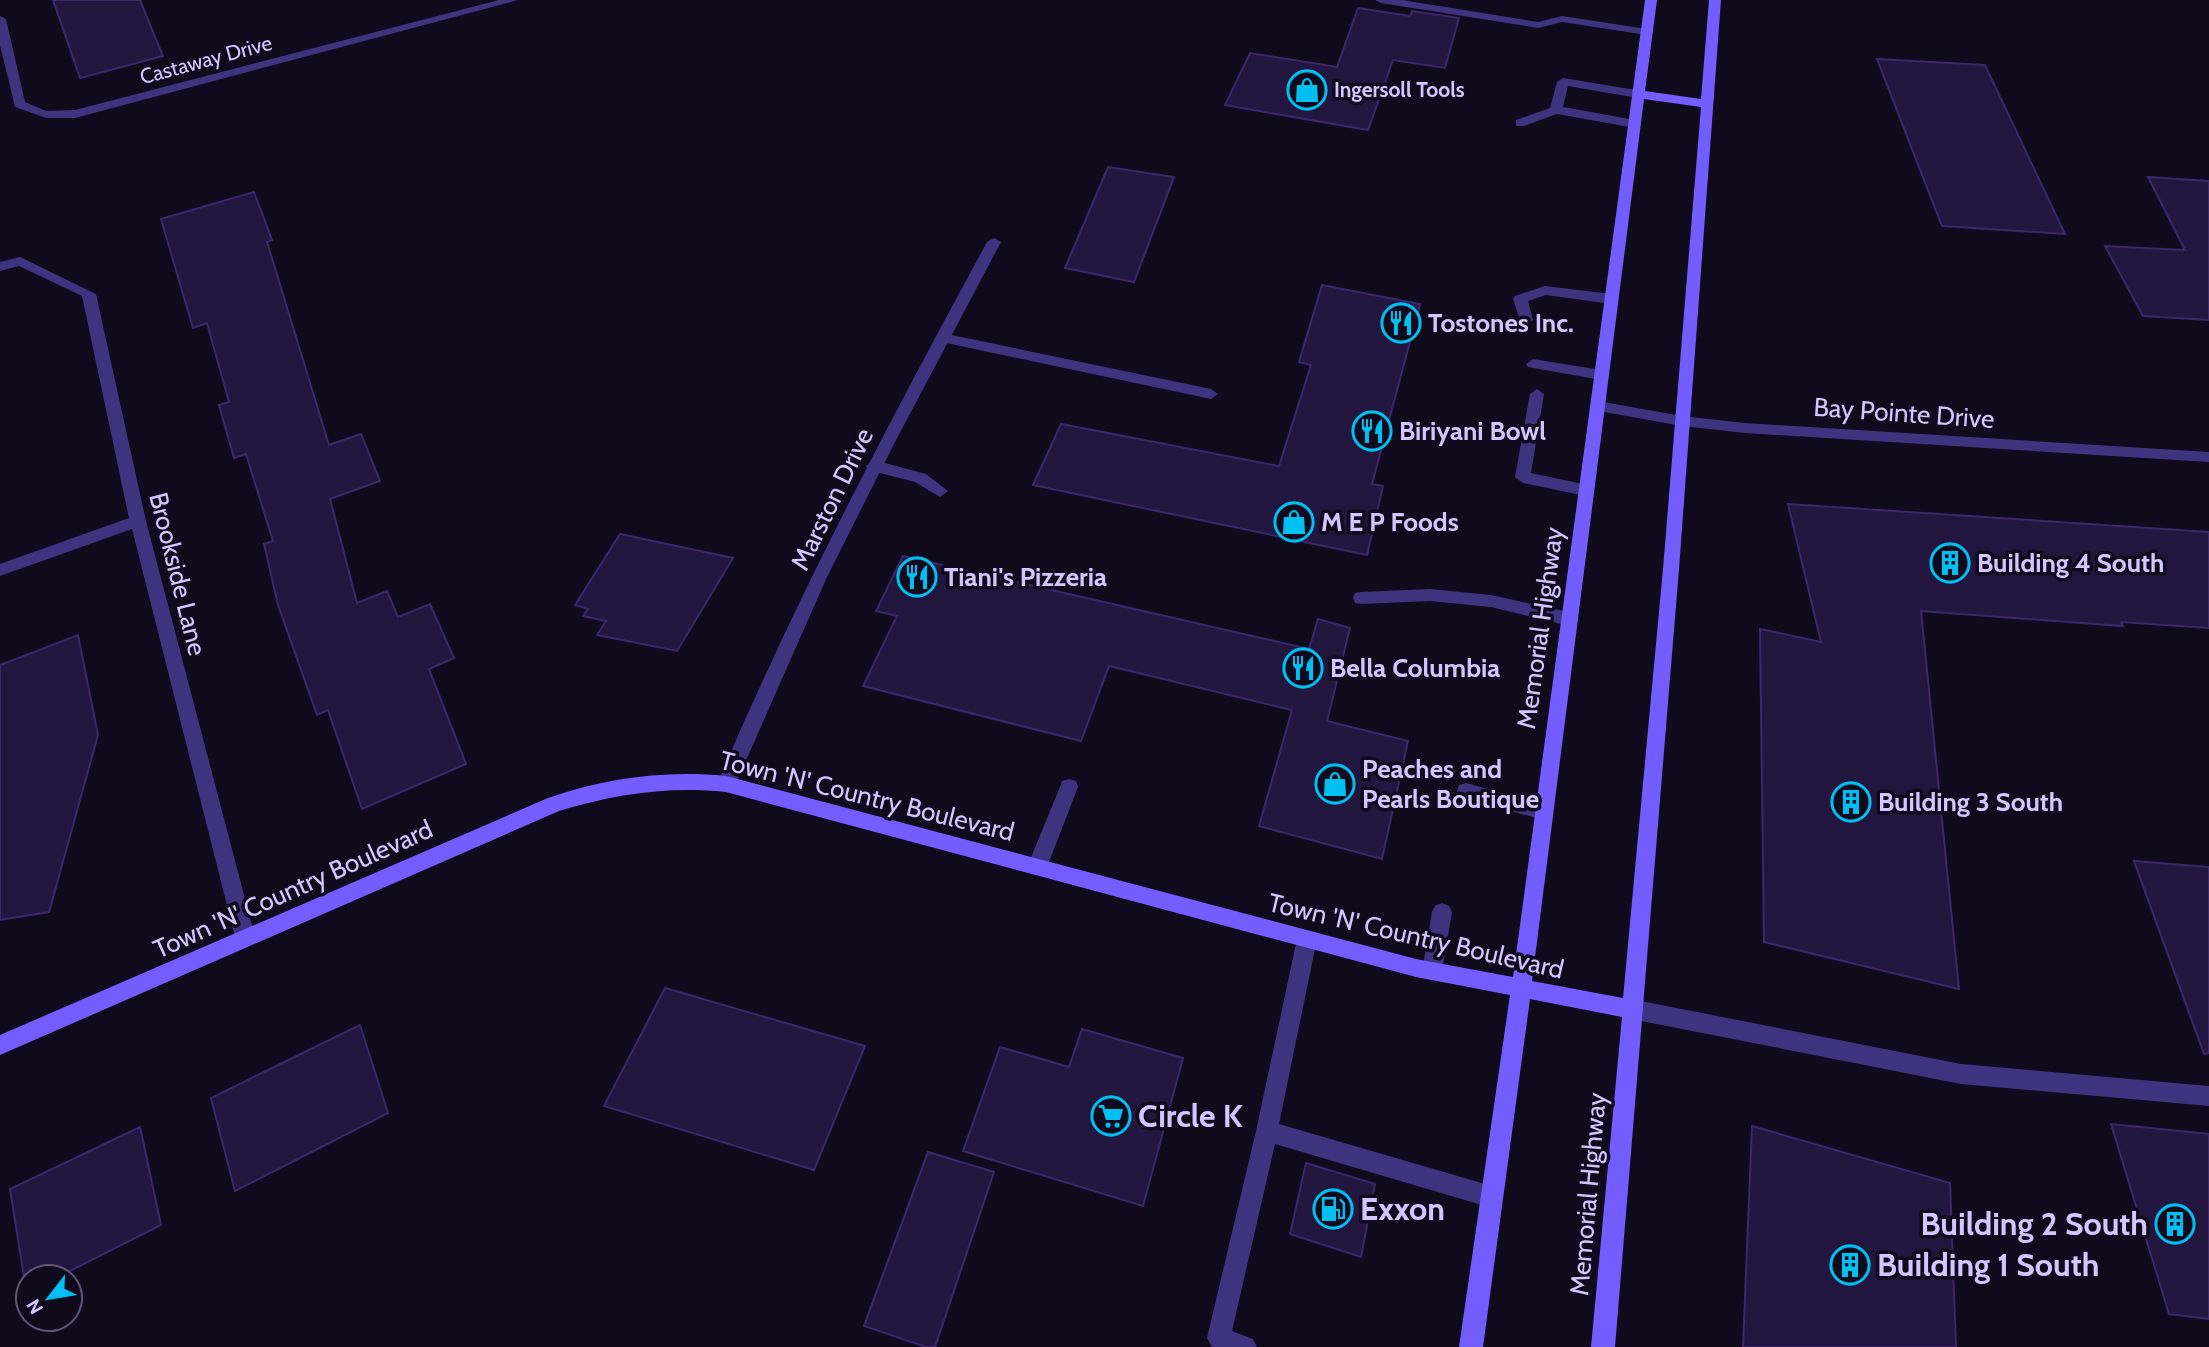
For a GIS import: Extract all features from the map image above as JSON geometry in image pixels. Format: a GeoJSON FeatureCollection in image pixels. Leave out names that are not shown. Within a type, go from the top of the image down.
{"type":"FeatureCollection","features":[{"type":"Feature","properties":{"kind":"main road","name":"Memorial Highway"},"geometry":{"type":"LineString","coordinates":[[1471,1347],[1521,990],[1651,0]]}},
{"type":"Feature","properties":{"kind":"main road","name":"Memorial Highway"},"geometry":{"type":"LineString","coordinates":[[1604,1347],[1715,0]]}},
{"type":"Feature","properties":{"kind":"main road"},"geometry":{"type":"LineString","coordinates":[[1638,94],[1707,104]]}},
{"type":"Feature","properties":{"kind":"main road","name":"Town 'N' Country Boulevard"},"geometry":{"type":"LineString","coordinates":[[0,1045],[555,804],[629,784],[678,780],[726,783],[1432,971],[1631,1009]]}},
{"type":"Feature","properties":{"kind":"street","name":"Castaway Drive"},"geometry":{"type":"LineString","coordinates":[[0,19],[19,104],[29,110],[58,116],[75,114],[485,3],[512,0]]}},
{"type":"Feature","properties":{"kind":"street"},"geometry":{"type":"LineString","coordinates":[[1381,0],[1538,24],[1562,19],[1647,32]]}},
{"type":"Feature","properties":{"kind":"street"},"geometry":{"type":"LineString","coordinates":[[1556,110],[1563,82],[1638,94]]}},
{"type":"Feature","properties":{"kind":"street"},"geometry":{"type":"LineString","coordinates":[[1520,123],[1556,110],[1635,124]]}},
{"type":"Feature","properties":{"kind":"street","name":"Marston Drive"},"geometry":{"type":"LineString","coordinates":[[726,783],[757,707],[874,466],[994,242]]}},
{"type":"Feature","properties":{"kind":"street","name":"Brookside Lane"},"geometry":{"type":"LineString","coordinates":[[0,267],[20,261],[89,294],[138,521],[246,937]]}},
{"type":"Feature","properties":{"kind":"street"},"geometry":{"type":"LineString","coordinates":[[1526,320],[1520,299],[1545,290],[1612,299]]}},
{"type":"Feature","properties":{"kind":"street"},"geometry":{"type":"LineString","coordinates":[[942,338],[1211,394]]}},
{"type":"Feature","properties":{"kind":"street"},"geometry":{"type":"LineString","coordinates":[[1533,364],[1601,376]]}},
{"type":"Feature","properties":{"kind":"street"},"geometry":{"type":"LineString","coordinates":[[1537,394],[1522,477],[1586,491]]}},
{"type":"Feature","properties":{"kind":"street","name":"Bay Pointe Drive"},"geometry":{"type":"LineString","coordinates":[[1598,406],[1682,421],[1745,428],[2209,457]]}},
{"type":"Feature","properties":{"kind":"street"},"geometry":{"type":"LineString","coordinates":[[874,466],[920,478],[940,491]]}},
{"type":"Feature","properties":{"kind":"street"},"geometry":{"type":"LineString","coordinates":[[0,570],[138,521]]}},
{"type":"Feature","properties":{"kind":"street"},"geometry":{"type":"LineString","coordinates":[[1361,598],[1430,595],[1491,601],[1569,619]]}},
{"type":"Feature","properties":{"kind":"street"},"geometry":{"type":"LineString","coordinates":[[1038,867],[1069,787]]}},
{"type":"Feature","properties":{"kind":"street"},"geometry":{"type":"LineString","coordinates":[[1466,791],[1544,811]]}},
{"type":"Feature","properties":{"kind":"street"},"geometry":{"type":"LineString","coordinates":[[1432,971],[1443,912]]}},
{"type":"Feature","properties":{"kind":"street"},"geometry":{"type":"LineString","coordinates":[[1245,1347],[1219,1338],[1267,1131],[1307,939]]}},
{"type":"Feature","properties":{"kind":"street"},"geometry":{"type":"LineString","coordinates":[[1631,1009],[1961,1074],[2209,1096]]}},
{"type":"Feature","properties":{"kind":"street"},"geometry":{"type":"LineString","coordinates":[[1267,1131],[1492,1196]]}},
{"type":"Feature","properties":{"kind":"building"},"geometry":{"type":"Polygon","coordinates":[[[53,0],[140,0],[163,56],[80,78],[53,0]]]}},
{"type":"Feature","properties":{"kind":"building"},"geometry":{"type":"Polygon","coordinates":[[[1358,8],[1410,16],[1412,11],[1459,18],[1445,68],[1393,60],[1368,130],[1225,105],[1250,53],[1337,67],[1358,8]]]}},
{"type":"Feature","properties":{"kind":"building"},"geometry":{"type":"Polygon","coordinates":[[[1877,59],[1985,65],[2065,234],[1942,226],[1877,59]]]}},
{"type":"Feature","properties":{"kind":"building"},"geometry":{"type":"Polygon","coordinates":[[[1108,167],[1174,177],[1134,282],[1065,268],[1108,167]]]}},
{"type":"Feature","properties":{"kind":"building"},"geometry":{"type":"Polygon","coordinates":[[[2148,177],[2209,181],[2209,320],[2143,316],[2105,246],[2185,250],[2148,177]]]}},
{"type":"Feature","properties":{"kind":"building"},"geometry":{"type":"Polygon","coordinates":[[[254,192],[272,240],[267,242],[329,445],[361,434],[380,481],[330,499],[357,603],[387,591],[398,617],[430,604],[454,658],[429,669],[466,764],[362,809],[328,710],[317,715],[278,605],[264,544],[273,541],[246,454],[234,458],[219,405],[229,402],[207,323],[193,328],[161,219],[254,192]]]}},
{"type":"Feature","properties":{"kind":"building"},"geometry":{"type":"Polygon","coordinates":[[[1322,285],[1420,304],[1372,484],[1383,486],[1367,555],[1033,485],[1061,424],[1279,466],[1311,365],[1299,362],[1322,285]]]}},
{"type":"Feature","properties":{"kind":"building"},"geometry":{"type":"Polygon","coordinates":[[[1788,504],[2209,532],[2209,628],[2121,622],[2123,626],[1921,611],[1959,989],[1764,942],[1760,629],[1821,642],[1788,504]]]}},
{"type":"Feature","properties":{"kind":"building"},"geometry":{"type":"Polygon","coordinates":[[[620,534],[733,558],[677,651],[597,635],[606,621],[583,616],[588,609],[575,605],[620,534]]]}},
{"type":"Feature","properties":{"kind":"building"},"geometry":{"type":"Polygon","coordinates":[[[903,556],[1309,649],[1318,619],[1350,628],[1327,721],[1408,741],[1382,859],[1259,826],[1292,710],[1109,666],[1081,741],[863,686],[897,616],[876,611],[903,556]]]}},
{"type":"Feature","properties":{"kind":"building"},"geometry":{"type":"Polygon","coordinates":[[[78,635],[98,735],[49,912],[0,920],[0,665],[78,635]]]}},
{"type":"Feature","properties":{"kind":"building"},"geometry":{"type":"Polygon","coordinates":[[[2134,861],[2209,867],[2209,1053],[2204,1054],[2134,861]]]}},
{"type":"Feature","properties":{"kind":"building"},"geometry":{"type":"Polygon","coordinates":[[[665,988],[865,1046],[814,1170],[604,1106],[665,988]]]}},
{"type":"Feature","properties":{"kind":"building"},"geometry":{"type":"Polygon","coordinates":[[[360,1025],[388,1113],[235,1191],[211,1098],[360,1025]]]}},
{"type":"Feature","properties":{"kind":"building","name":"Circle K"},"geometry":{"type":"Polygon","coordinates":[[[1082,1029],[1183,1058],[1143,1206],[963,1151],[1000,1047],[1069,1067],[1082,1029]]]}},
{"type":"Feature","properties":{"kind":"building","name":"Building 2 South"},"geometry":{"type":"Polygon","coordinates":[[[2111,1124],[2209,1134],[2209,1319],[2169,1314],[2111,1124]]]}},
{"type":"Feature","properties":{"kind":"building","name":"Building 1 South"},"geometry":{"type":"Polygon","coordinates":[[[1752,1126],[1950,1183],[1956,1347],[1743,1347],[1752,1126]]]}},
{"type":"Feature","properties":{"kind":"building"},"geometry":{"type":"Polygon","coordinates":[[[140,1127],[161,1225],[84,1264],[22,1263],[10,1189],[140,1127]]]}},
{"type":"Feature","properties":{"kind":"building"},"geometry":{"type":"Polygon","coordinates":[[[928,1152],[994,1172],[935,1347],[926,1347],[864,1326],[928,1152]]]}},
{"type":"Feature","properties":{"kind":"building","name":"Exxon"},"geometry":{"type":"Polygon","coordinates":[[[1306,1163],[1375,1184],[1361,1257],[1290,1234],[1306,1163]]]}},
{"type":"Feature","properties":{"kind":"place","name":"Ingersoll Tools"},"geometry":{"type":"Point","coordinates":[1307,90]}},
{"type":"Feature","properties":{"kind":"place","name":"Tostones Inc."},"geometry":{"type":"Point","coordinates":[1401,323]}},
{"type":"Feature","properties":{"kind":"place","name":"Biriyani Bowl"},"geometry":{"type":"Point","coordinates":[1372,431]}},
{"type":"Feature","properties":{"kind":"place","name":"M E P Foods"},"geometry":{"type":"Point","coordinates":[1294,522]}},
{"type":"Feature","properties":{"kind":"place","name":"Building 4 South"},"geometry":{"type":"Point","coordinates":[1950,563]}},
{"type":"Feature","properties":{"kind":"place","name":"Tiani's Pizzeria"},"geometry":{"type":"Point","coordinates":[917,577]}},
{"type":"Feature","properties":{"kind":"place","name":"Bella Columbia"},"geometry":{"type":"Point","coordinates":[1303,668]}},
{"type":"Feature","properties":{"kind":"place","name":"Peaches and Pearls Boutique"},"geometry":{"type":"Point","coordinates":[1335,784]}},
{"type":"Feature","properties":{"kind":"place","name":"Building 3 South"},"geometry":{"type":"Point","coordinates":[1851,802]}},
{"type":"Feature","properties":{"kind":"place","name":"Circle K"},"geometry":{"type":"Point","coordinates":[1111,1116]}},
{"type":"Feature","properties":{"kind":"place","name":"Exxon"},"geometry":{"type":"Point","coordinates":[1333,1209]}},
{"type":"Feature","properties":{"kind":"place","name":"Building 2 South"},"geometry":{"type":"Point","coordinates":[2175,1224]}},
{"type":"Feature","properties":{"kind":"place","name":"Building 1 South"},"geometry":{"type":"Point","coordinates":[1850,1265]}}]}
